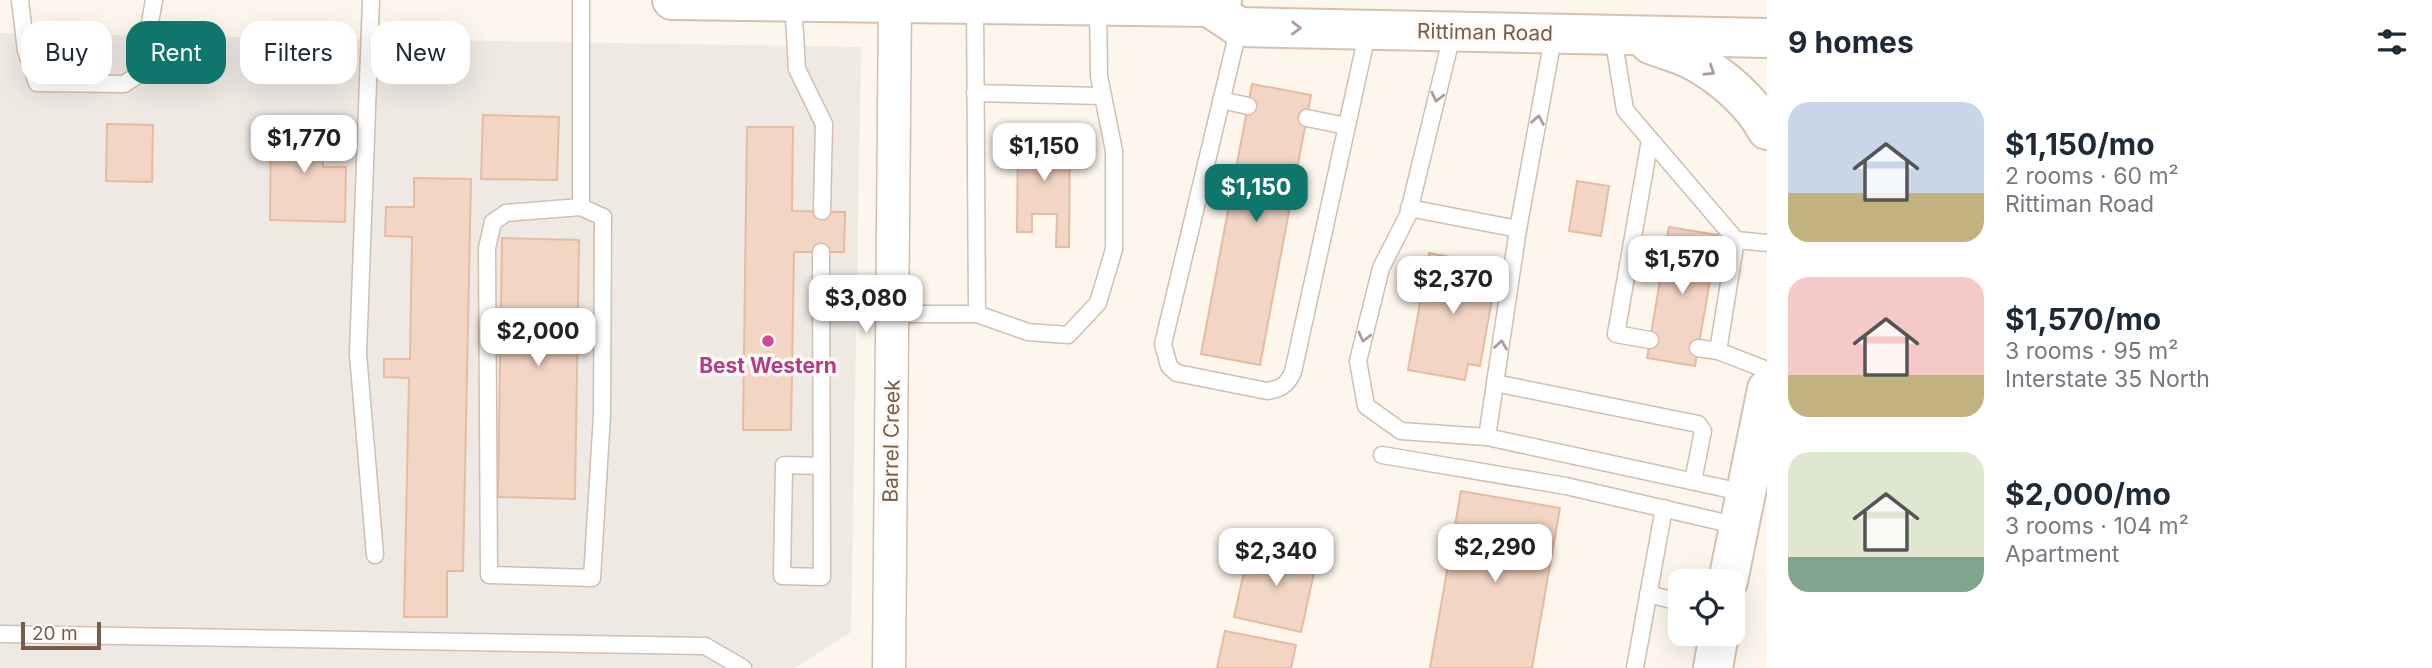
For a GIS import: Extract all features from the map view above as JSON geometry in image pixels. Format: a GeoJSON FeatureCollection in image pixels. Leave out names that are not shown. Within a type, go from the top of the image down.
{"type":"FeatureCollection","features":[{"type":"Feature","properties":{"kind":"main road","name":"Rittiman Road"},"geometry":{"type":"LineString","coordinates":[[672,0],[1098,5],[1138,3],[1368,30],[1767,38]]}},
{"type":"Feature","properties":{"kind":"main road"},"geometry":{"type":"LineString","coordinates":[[1618,35],[1695,62],[1723,80],[1760,116],[1767,130]]}},
{"type":"Feature","properties":{"kind":"main road"},"geometry":{"type":"LineString","coordinates":[[1730,569],[1767,389]]}},
{"type":"Feature","properties":{"kind":"main road"},"geometry":{"type":"LineString","coordinates":[[1713,668],[1717,646]]}},
{"type":"Feature","properties":{"kind":"street","name":"Barrel Creek"},"geometry":{"type":"LineString","coordinates":[[889,668],[895,3]]}},
{"type":"Feature","properties":{"kind":"lane"},"geometry":{"type":"LineString","coordinates":[[20,0],[26,51],[37,83],[124,84],[141,73],[155,0]]}},
{"type":"Feature","properties":{"kind":"lane"},"geometry":{"type":"LineString","coordinates":[[371,0],[358,354],[375,555]]}},
{"type":"Feature","properties":{"kind":"lane"},"geometry":{"type":"LineString","coordinates":[[581,0],[581,208]]}},
{"type":"Feature","properties":{"kind":"lane"},"geometry":{"type":"LineString","coordinates":[[793,1],[797,69],[824,124],[822,211]]}},
{"type":"Feature","properties":{"kind":"lane"},"geometry":{"type":"LineString","coordinates":[[952,3],[975,93],[977,314]]}},
{"type":"Feature","properties":{"kind":"lane"},"geometry":{"type":"LineString","coordinates":[[893,314],[977,314],[1028,332],[1068,335],[1098,303],[1114,249],[1114,151],[1099,76],[1098,5]]}},
{"type":"Feature","properties":{"kind":"lane"},"geometry":{"type":"LineString","coordinates":[[1223,12],[1221,100],[1163,344],[1169,366],[1177,373],[1268,391],[1281,389],[1289,382],[1293,372],[1368,30]]}},
{"type":"Feature","properties":{"kind":"lane"},"geometry":{"type":"LineString","coordinates":[[1453,31],[1408,215],[1381,268],[1358,361],[1366,406],[1401,431],[1487,436],[1693,481],[1742,510]]}},
{"type":"Feature","properties":{"kind":"lane"},"geometry":{"type":"LineString","coordinates":[[1487,436],[1518,229],[1554,33]]}},
{"type":"Feature","properties":{"kind":"lane"},"geometry":{"type":"LineString","coordinates":[[1618,35],[1625,110],[1736,240],[1767,243]]}},
{"type":"Feature","properties":{"kind":"lane"},"geometry":{"type":"LineString","coordinates":[[975,93],[1103,96]]}},
{"type":"Feature","properties":{"kind":"lane"},"geometry":{"type":"LineString","coordinates":[[1221,100],[1248,106]]}},
{"type":"Feature","properties":{"kind":"lane"},"geometry":{"type":"LineString","coordinates":[[1307,118],[1346,125]]}},
{"type":"Feature","properties":{"kind":"lane"},"geometry":{"type":"LineString","coordinates":[[1650,140],[1616,334],[1650,340]]}},
{"type":"Feature","properties":{"kind":"lane"},"geometry":{"type":"LineString","coordinates":[[581,208],[603,217],[602,415],[592,578],[489,575],[487,248],[494,222],[506,213],[581,208]]}},
{"type":"Feature","properties":{"kind":"lane"},"geometry":{"type":"LineString","coordinates":[[1409,208],[1518,229]]}},
{"type":"Feature","properties":{"kind":"lane"},"geometry":{"type":"LineString","coordinates":[[1718,351],[1736,240]]}},
{"type":"Feature","properties":{"kind":"lane"},"geometry":{"type":"LineString","coordinates":[[1631,251],[1664,257]]}},
{"type":"Feature","properties":{"kind":"lane"},"geometry":{"type":"LineString","coordinates":[[821,253],[822,466],[822,577],[782,576],[784,466],[822,466]]}},
{"type":"Feature","properties":{"kind":"lane"},"geometry":{"type":"LineString","coordinates":[[1713,266],[1731,269]]}},
{"type":"Feature","properties":{"kind":"lane"},"geometry":{"type":"LineString","coordinates":[[1698,348],[1718,351],[1767,370]]}},
{"type":"Feature","properties":{"kind":"lane"},"geometry":{"type":"LineString","coordinates":[[1495,383],[1698,424],[1703,431],[1693,481]]}},
{"type":"Feature","properties":{"kind":"lane"},"geometry":{"type":"LineString","coordinates":[[1382,455],[1553,484],[1664,508],[1742,510]]}},
{"type":"Feature","properties":{"kind":"lane"},"geometry":{"type":"LineString","coordinates":[[1635,668],[1664,508]]}},
{"type":"Feature","properties":{"kind":"lane"},"geometry":{"type":"LineString","coordinates":[[1648,594],[1668,599]]}},
{"type":"Feature","properties":{"kind":"lane"},"geometry":{"type":"LineString","coordinates":[[0,634],[705,646],[743,668]]}},
{"type":"Feature","properties":{"kind":"shaded area"},"geometry":{"type":"Polygon","coordinates":[[[0,33],[21,33],[21,84],[112,84],[112,35],[126,35],[126,84],[226,84],[226,37],[240,37],[240,84],[357,84],[357,39],[371,39],[371,84],[470,84],[470,41],[861,47],[851,632],[795,668],[0,668],[0,33]]]}},
{"type":"Feature","properties":{"kind":"building"},"geometry":{"type":"Polygon","coordinates":[[[1252,84],[1311,95],[1260,365],[1201,354],[1252,84]]]}},
{"type":"Feature","properties":{"kind":"building"},"geometry":{"type":"Polygon","coordinates":[[[483,115],[559,117],[557,180],[481,179],[483,115]]]}},
{"type":"Feature","properties":{"kind":"building"},"geometry":{"type":"Polygon","coordinates":[[[271,119],[323,120],[323,167],[346,167],[345,222],[270,220],[271,119]]]}},
{"type":"Feature","properties":{"kind":"building"},"geometry":{"type":"Polygon","coordinates":[[[107,124],[153,125],[152,182],[106,181],[107,124]]]}},
{"type":"Feature","properties":{"kind":"building","name":"Best Western"},"geometry":{"type":"Polygon","coordinates":[[[747,127],[793,127],[792,211],[845,212],[844,252],[794,252],[791,430],[743,430],[747,127]]]}},
{"type":"Feature","properties":{"kind":"building"},"geometry":{"type":"Polygon","coordinates":[[[1018,137],[1070,137],[1069,247],[1056,247],[1057,214],[1032,214],[1032,232],[1017,232],[1018,137]]]}},
{"type":"Feature","properties":{"kind":"building"},"geometry":{"type":"Polygon","coordinates":[[[414,178],[471,179],[463,571],[447,571],[447,617],[404,617],[409,378],[384,377],[384,359],[410,359],[412,237],[385,236],[386,207],[414,207],[414,178]]]}},
{"type":"Feature","properties":{"kind":"building"},"geometry":{"type":"Polygon","coordinates":[[[1577,181],[1609,186],[1601,236],[1569,231],[1577,181]]]}},
{"type":"Feature","properties":{"kind":"building"},"geometry":{"type":"Polygon","coordinates":[[[1669,227],[1718,235],[1695,366],[1647,358],[1669,227]]]}},
{"type":"Feature","properties":{"kind":"building"},"geometry":{"type":"Polygon","coordinates":[[[502,238],[579,240],[575,499],[498,497],[502,238]]]}},
{"type":"Feature","properties":{"kind":"building"},"geometry":{"type":"Polygon","coordinates":[[[1429,253],[1498,266],[1480,366],[1468,364],[1465,380],[1408,370],[1429,253]]]}},
{"type":"Feature","properties":{"kind":"building"},"geometry":{"type":"Polygon","coordinates":[[[1461,491],[1560,508],[1532,668],[1430,668],[1461,491]]]}},
{"type":"Feature","properties":{"kind":"building"},"geometry":{"type":"Polygon","coordinates":[[[1250,545],[1317,559],[1301,632],[1234,617],[1250,545]]]}},
{"type":"Feature","properties":{"kind":"building"},"geometry":{"type":"Polygon","coordinates":[[[1225,631],[1296,645],[1291,668],[1217,668],[1225,631]]]}},
{"type":"Feature","properties":{"kind":"place","name":"Best Western"},"geometry":{"type":"Point","coordinates":[768,341]}}]}
